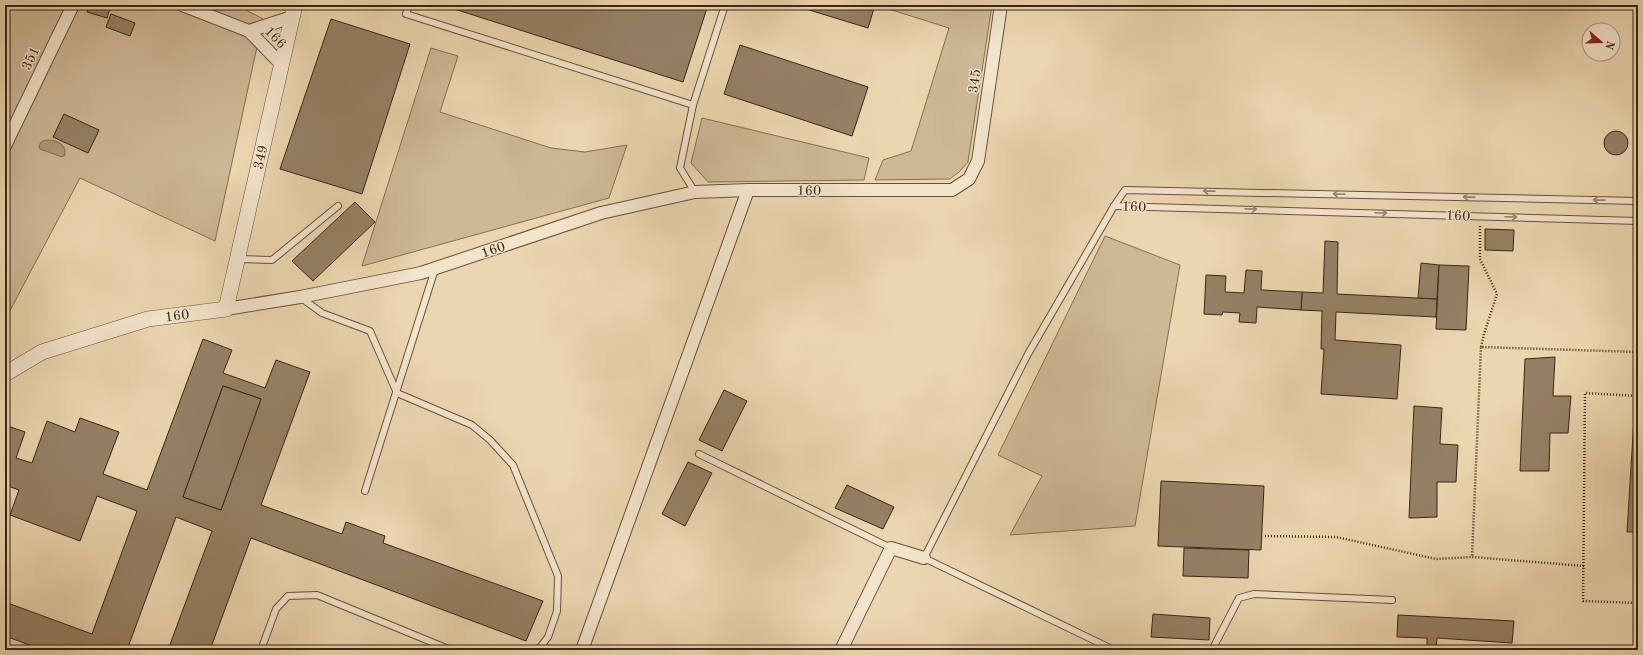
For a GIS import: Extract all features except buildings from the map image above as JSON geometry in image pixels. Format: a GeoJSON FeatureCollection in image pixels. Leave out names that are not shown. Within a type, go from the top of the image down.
{"type":"FeatureCollection","features":[{"type":"Feature","properties":{"kind":"street","name":"351"},"geometry":{"type":"LineString","coordinates":[[5,146],[73,5]]}},
{"type":"Feature","properties":{"kind":"street","name":"166"},"geometry":{"type":"LineString","coordinates":[[182,5],[249,31],[281,64]]}},
{"type":"Feature","properties":{"kind":"street","name":"345"},"geometry":{"type":"LineString","coordinates":[[978,161],[1001,5]]}},
{"type":"Feature","properties":{"kind":"street","name":"166"},"geometry":{"type":"LineString","coordinates":[[249,31],[294,11]]}},
{"type":"Feature","properties":{"kind":"street","name":"349"},"geometry":{"type":"LineString","coordinates":[[226,309],[294,11]]}},
{"type":"Feature","properties":{"kind":"street","name":"160"},"geometry":{"type":"LineString","coordinates":[[5,374],[42,352],[148,318],[226,309],[300,297],[435,270],[601,213],[695,192],[748,190],[952,190],[969,179],[978,161]]}},
{"type":"Feature","properties":{"kind":"street"},"geometry":{"type":"LineString","coordinates":[[582,650],[748,190]]}},
{"type":"Feature","properties":{"kind":"street"},"geometry":{"type":"LineString","coordinates":[[841,650],[891,548],[924,558]]}},
{"type":"Feature","properties":{"kind":"lane"},"geometry":{"type":"LineString","coordinates":[[409,5],[406,14],[693,105]]}},
{"type":"Feature","properties":{"kind":"lane"},"geometry":{"type":"LineString","coordinates":[[695,192],[680,168],[693,105],[725,5]]}},
{"type":"Feature","properties":{"kind":"lane","name":"160"},"geometry":{"type":"LineString","coordinates":[[1114,206],[1125,190],[1638,201]]}},
{"type":"Feature","properties":{"kind":"lane"},"geometry":{"type":"LineString","coordinates":[[238,259],[272,260],[338,206]]}},
{"type":"Feature","properties":{"kind":"lane"},"geometry":{"type":"LineString","coordinates":[[1114,206],[1028,354],[924,558],[1114,650]]}},
{"type":"Feature","properties":{"kind":"lane","name":"160"},"geometry":{"type":"LineString","coordinates":[[1114,206],[1638,221]]}},
{"type":"Feature","properties":{"kind":"lane"},"geometry":{"type":"LineString","coordinates":[[366,491],[435,270]]}},
{"type":"Feature","properties":{"kind":"lane"},"geometry":{"type":"LineString","coordinates":[[300,297],[322,313],[370,331],[397,392],[472,424],[490,440],[513,465],[558,576],[557,611],[548,636],[538,650]]}},
{"type":"Feature","properties":{"kind":"lane"},"geometry":{"type":"LineString","coordinates":[[699,454],[891,548]]}},
{"type":"Feature","properties":{"kind":"lane"},"geometry":{"type":"LineString","coordinates":[[1212,650],[1239,598],[1254,594],[1392,600]]}},
{"type":"Feature","properties":{"kind":"lane"},"geometry":{"type":"LineString","coordinates":[[261,650],[276,609],[288,596],[317,595],[451,650]]}},
{"type":"Feature","properties":{"kind":"path"},"geometry":{"type":"LineString","coordinates":[[1472,557],[1482,347],[1484,334],[1498,294],[1480,259],[1480,216]]}},
{"type":"Feature","properties":{"kind":"path"},"geometry":{"type":"LineString","coordinates":[[1482,347],[1638,352]]}},
{"type":"Feature","properties":{"kind":"path"},"geometry":{"type":"LineString","coordinates":[[1638,396],[1585,392],[1583,601],[1638,603]]}},
{"type":"Feature","properties":{"kind":"path"},"geometry":{"type":"LineString","coordinates":[[1265,536],[1336,537],[1436,559],[1472,557],[1584,566]]}},
{"type":"Feature","properties":{"kind":"shaded area"},"geometry":{"type":"Polygon","coordinates":[[[5,5],[237,5],[263,19],[215,241],[80,178],[5,320],[5,5]]]}},
{"type":"Feature","properties":{"kind":"shaded area"},"geometry":{"type":"Polygon","coordinates":[[[876,5],[992,5],[968,162],[950,179],[875,180],[883,160],[911,151],[949,28],[876,5]]]}},
{"type":"Feature","properties":{"kind":"shaded area"},"geometry":{"type":"Polygon","coordinates":[[[431,48],[458,56],[440,112],[551,148],[585,152],[627,145],[609,198],[362,266],[431,48]]]}},
{"type":"Feature","properties":{"kind":"shaded area"},"geometry":{"type":"Polygon","coordinates":[[[702,118],[869,158],[864,180],[708,182],[691,163],[702,118]]]}},
{"type":"Feature","properties":{"kind":"shaded area"},"geometry":{"type":"Polygon","coordinates":[[[46,140],[60,143],[64,148],[65,155],[62,157],[40,149],[39,146],[41,142],[46,140]]]}},
{"type":"Feature","properties":{"kind":"shaded area"},"geometry":{"type":"Polygon","coordinates":[[[1105,236],[1180,265],[1135,526],[1010,535],[1042,476],[998,455],[1105,236]]]}}]}
